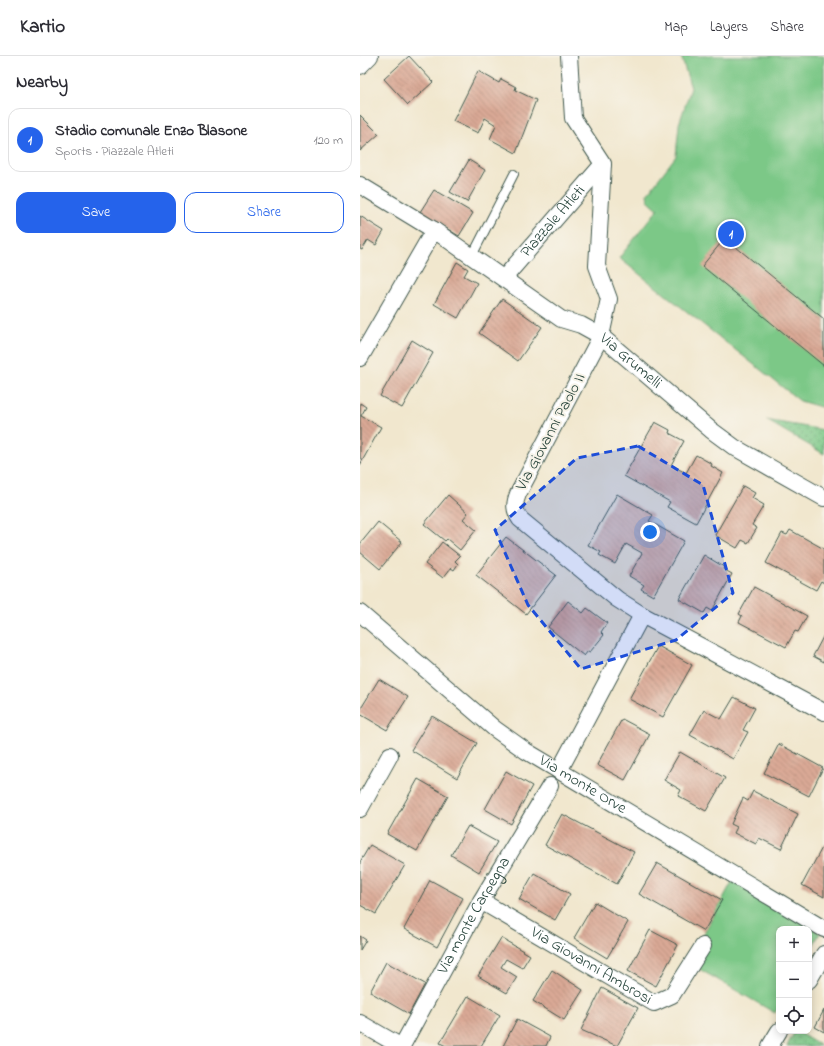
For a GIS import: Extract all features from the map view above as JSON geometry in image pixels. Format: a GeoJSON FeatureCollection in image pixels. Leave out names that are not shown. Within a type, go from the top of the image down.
{"type":"FeatureCollection","features":[{"type":"Feature","properties":{"kind":"street"},"geometry":{"type":"LineString","coordinates":[[360,66],[370,56]]}},
{"type":"Feature","properties":{"kind":"street"},"geometry":{"type":"LineString","coordinates":[[569,56],[573,118],[603,164]]}},
{"type":"Feature","properties":{"kind":"street","name":"Piazzale Atleti"},"geometry":{"type":"LineString","coordinates":[[504,278],[603,164]]}},
{"type":"Feature","properties":{"kind":"street","name":"Piazzale Atleti"},"geometry":{"type":"LineString","coordinates":[[601,336],[610,299],[597,266],[603,164]]}},
{"type":"Feature","properties":{"kind":"street","name":"Via Grumelli"},"geometry":{"type":"LineString","coordinates":[[360,185],[434,230],[561,319],[581,324],[601,336],[711,430],[734,447],[824,498]]}},
{"type":"Feature","properties":{"kind":"street"},"geometry":{"type":"LineString","coordinates":[[360,358],[434,230]]}},
{"type":"Feature","properties":{"kind":"street","name":"Via Giovanni Paolo II"},"geometry":{"type":"LineString","coordinates":[[601,336],[518,494],[514,504],[516,513],[520,519],[617,599],[642,615],[824,712]]}},
{"type":"Feature","properties":{"kind":"street","name":"Via monte Orve"},"geometry":{"type":"LineString","coordinates":[[360,613],[495,729],[526,751],[824,929]]}},
{"type":"Feature","properties":{"kind":"street"},"geometry":{"type":"LineString","coordinates":[[559,771],[642,615]]}},
{"type":"Feature","properties":{"kind":"street"},"geometry":{"type":"LineString","coordinates":[[360,809],[390,755]]}},
{"type":"Feature","properties":{"kind":"street","name":"Via monte Carpegna"},"geometry":{"type":"LineString","coordinates":[[401,1046],[481,901],[550,786]]}},
{"type":"Feature","properties":{"kind":"street","name":"Via Giovanni Ambrosi"},"geometry":{"type":"LineString","coordinates":[[481,901],[654,1003],[672,995],[703,946]]}},
{"type":"Feature","properties":{"kind":"street"},"geometry":{"type":"LineString","coordinates":[[812,975],[824,954]]}},
{"type":"Feature","properties":{"kind":"street"},"geometry":{"type":"LineString","coordinates":[[360,1023],[401,1046]]}},
{"type":"Feature","properties":{"kind":"street"},"geometry":{"type":"LineString","coordinates":[[770,1046],[777,1034]]}},
{"type":"Feature","properties":{"kind":"lane"},"geometry":{"type":"LineString","coordinates":[[472,256],[514,174]]}},
{"type":"Feature","properties":{"kind":"highlighted area"},"geometry":{"type":"Polygon","coordinates":[[[638,446],[703,485],[733,593],[676,640],[581,669],[528,605],[495,530],[577,458],[638,446]]]}},
{"type":"Feature","properties":{"kind":"green space"},"geometry":{"type":"Polygon","coordinates":[[[681,56],[824,56],[824,408],[800,401],[619,258],[658,209],[648,200],[647,194],[676,156],[679,124],[691,88],[681,56]]]}},
{"type":"Feature","properties":{"kind":"green space"},"geometry":{"type":"Polygon","coordinates":[[[766,420],[824,430],[824,454],[766,420]]]}},
{"type":"Feature","properties":{"kind":"green space"},"geometry":{"type":"Polygon","coordinates":[[[733,880],[809,926],[776,926],[775,1013],[694,966],[701,939],[733,880]]]}},
{"type":"Feature","properties":{"kind":"green space"},"geometry":{"type":"Polygon","coordinates":[[[812,928],[820,933],[812,948],[812,928]]]}},
{"type":"Feature","properties":{"kind":"green space"},"geometry":{"type":"Polygon","coordinates":[[[793,1034],[801,1034],[821,1046],[787,1046],[793,1034]]]}},
{"type":"Feature","properties":{"kind":"building"},"geometry":{"type":"Polygon","coordinates":[[[409,56],[433,82],[408,105],[384,79],[409,56]]]}},
{"type":"Feature","properties":{"kind":"building"},"geometry":{"type":"Polygon","coordinates":[[[478,71],[499,83],[501,79],[516,87],[515,90],[536,100],[516,153],[490,139],[496,125],[485,118],[478,133],[453,121],[478,71]]]}},
{"type":"Feature","properties":{"kind":"building"},"geometry":{"type":"Polygon","coordinates":[[[360,115],[379,134],[360,151],[360,115]]]}},
{"type":"Feature","properties":{"kind":"building"},"geometry":{"type":"Polygon","coordinates":[[[469,160],[485,170],[467,202],[450,192],[469,160]]]}},
{"type":"Feature","properties":{"kind":"building"},"geometry":{"type":"Polygon","coordinates":[[[434,190],[473,213],[459,236],[420,212],[434,190]]]}},
{"type":"Feature","properties":{"kind":"building"},"geometry":{"type":"Polygon","coordinates":[[[360,216],[384,231],[376,245],[368,240],[362,250],[360,249],[360,216]]]}},
{"type":"Feature","properties":{"kind":"building"},"geometry":{"type":"Polygon","coordinates":[[[725,238],[824,319],[824,366],[702,266],[725,238]]]}},
{"type":"Feature","properties":{"kind":"building"},"geometry":{"type":"Polygon","coordinates":[[[457,262],[468,269],[464,276],[477,283],[458,318],[434,304],[457,262]]]}},
{"type":"Feature","properties":{"kind":"building"},"geometry":{"type":"Polygon","coordinates":[[[502,299],[542,327],[518,361],[479,333],[502,299]]]}},
{"type":"Feature","properties":{"kind":"building"},"geometry":{"type":"Polygon","coordinates":[[[412,340],[433,353],[402,408],[380,396],[412,340]]]}},
{"type":"Feature","properties":{"kind":"building"},"geometry":{"type":"Polygon","coordinates":[[[360,403],[366,407],[361,416],[381,427],[360,465],[360,403]]]}},
{"type":"Feature","properties":{"kind":"building"},"geometry":{"type":"Polygon","coordinates":[[[655,422],[670,430],[669,433],[684,441],[671,465],[686,473],[696,455],[712,464],[711,466],[723,473],[696,523],[667,507],[670,502],[624,476],[655,422]]]}},
{"type":"Feature","properties":{"kind":"building"},"geometry":{"type":"Polygon","coordinates":[[[743,486],[755,493],[752,498],[764,505],[752,525],[757,528],[748,543],[742,540],[737,548],[715,535],[743,486]]]}},
{"type":"Feature","properties":{"kind":"building"},"geometry":{"type":"Polygon","coordinates":[[[617,494],[653,515],[649,521],[684,541],[653,596],[641,589],[644,585],[629,576],[642,553],[626,544],[615,564],[599,555],[601,552],[588,545],[617,494]]]}},
{"type":"Feature","properties":{"kind":"building"},"geometry":{"type":"Polygon","coordinates":[[[448,495],[468,513],[463,519],[476,530],[460,550],[447,539],[445,541],[424,524],[448,495]]]}},
{"type":"Feature","properties":{"kind":"building"},"geometry":{"type":"Polygon","coordinates":[[[378,522],[402,542],[380,569],[360,552],[360,544],[378,522]]]}},
{"type":"Feature","properties":{"kind":"building"},"geometry":{"type":"Polygon","coordinates":[[[790,530],[824,549],[824,583],[821,581],[816,590],[766,563],[782,533],[787,535],[790,530]]]}},
{"type":"Feature","properties":{"kind":"building"},"geometry":{"type":"Polygon","coordinates":[[[506,537],[556,575],[526,614],[476,575],[506,537]]]}},
{"type":"Feature","properties":{"kind":"building"},"geometry":{"type":"Polygon","coordinates":[[[442,542],[460,556],[455,561],[458,564],[454,570],[451,568],[443,578],[425,564],[442,542]]]}},
{"type":"Feature","properties":{"kind":"building"},"geometry":{"type":"Polygon","coordinates":[[[704,555],[724,567],[723,569],[732,574],[712,611],[707,608],[704,613],[679,599],[704,555]]]}},
{"type":"Feature","properties":{"kind":"building"},"geometry":{"type":"Polygon","coordinates":[[[754,587],[807,616],[798,632],[795,631],[786,647],[739,622],[742,616],[739,614],[754,587]]]}},
{"type":"Feature","properties":{"kind":"building"},"geometry":{"type":"Polygon","coordinates":[[[568,601],[583,613],[587,608],[607,623],[601,632],[604,635],[590,652],[588,651],[584,656],[548,627],[568,601]]]}},
{"type":"Feature","properties":{"kind":"building"},"geometry":{"type":"Polygon","coordinates":[[[824,635],[824,662],[813,656],[824,635]]]}},
{"type":"Feature","properties":{"kind":"building"},"geometry":{"type":"Polygon","coordinates":[[[658,646],[692,665],[663,717],[629,699],[658,646]]]}},
{"type":"Feature","properties":{"kind":"building"},"geometry":{"type":"Polygon","coordinates":[[[379,679],[408,697],[387,730],[360,714],[360,710],[379,679]]]}},
{"type":"Feature","properties":{"kind":"building"},"geometry":{"type":"Polygon","coordinates":[[[734,697],[755,708],[743,730],[748,732],[733,759],[690,735],[704,710],[721,719],[734,697]]]}},
{"type":"Feature","properties":{"kind":"building"},"geometry":{"type":"Polygon","coordinates":[[[432,716],[477,743],[457,778],[411,750],[432,716]]]}},
{"type":"Feature","properties":{"kind":"building"},"geometry":{"type":"Polygon","coordinates":[[[622,719],[650,734],[625,780],[597,765],[622,719]]]}},
{"type":"Feature","properties":{"kind":"building"},"geometry":{"type":"Polygon","coordinates":[[[779,744],[823,768],[809,796],[764,773],[779,744]]]}},
{"type":"Feature","properties":{"kind":"building"},"geometry":{"type":"Polygon","coordinates":[[[680,752],[725,778],[706,811],[678,796],[681,790],[664,780],[680,752]]]}},
{"type":"Feature","properties":{"kind":"building"},"geometry":{"type":"Polygon","coordinates":[[[506,771],[532,786],[511,824],[485,809],[506,771]]]}},
{"type":"Feature","properties":{"kind":"building"},"geometry":{"type":"Polygon","coordinates":[[[418,779],[448,796],[417,851],[387,834],[418,779]]]}},
{"type":"Feature","properties":{"kind":"building"},"geometry":{"type":"Polygon","coordinates":[[[753,791],[798,814],[781,849],[759,838],[756,844],[734,833],[737,827],[731,824],[743,798],[748,801],[753,791]]]}},
{"type":"Feature","properties":{"kind":"building"},"geometry":{"type":"Polygon","coordinates":[[[562,814],[634,852],[617,884],[545,845],[562,814]]]}},
{"type":"Feature","properties":{"kind":"building"},"geometry":{"type":"Polygon","coordinates":[[[468,826],[497,842],[479,872],[451,855],[468,826]]]}},
{"type":"Feature","properties":{"kind":"building"},"geometry":{"type":"Polygon","coordinates":[[[824,844],[824,897],[802,885],[824,844]]]}},
{"type":"Feature","properties":{"kind":"building"},"geometry":{"type":"Polygon","coordinates":[[[370,845],[405,865],[376,914],[360,905],[360,862],[370,845]]]}},
{"type":"Feature","properties":{"kind":"building"},"geometry":{"type":"Polygon","coordinates":[[[657,863],[722,900],[704,931],[639,894],[657,863]]]}},
{"type":"Feature","properties":{"kind":"building"},"geometry":{"type":"Polygon","coordinates":[[[534,873],[570,894],[555,920],[519,899],[534,873]]]}},
{"type":"Feature","properties":{"kind":"building"},"geometry":{"type":"Polygon","coordinates":[[[430,880],[463,898],[437,947],[404,929],[430,880]]]}},
{"type":"Feature","properties":{"kind":"building"},"geometry":{"type":"Polygon","coordinates":[[[595,902],[628,922],[607,958],[574,938],[595,902]]]}},
{"type":"Feature","properties":{"kind":"building"},"geometry":{"type":"Polygon","coordinates":[[[650,930],[678,945],[656,986],[628,971],[650,930]]]}},
{"type":"Feature","properties":{"kind":"building"},"geometry":{"type":"Polygon","coordinates":[[[360,936],[366,940],[360,950],[360,936]]]}},
{"type":"Feature","properties":{"kind":"building"},"geometry":{"type":"Polygon","coordinates":[[[501,938],[530,955],[522,968],[506,959],[501,967],[517,977],[507,993],[478,976],[501,938]]]}},
{"type":"Feature","properties":{"kind":"building"},"geometry":{"type":"Polygon","coordinates":[[[386,962],[425,984],[409,1014],[370,992],[386,962]]]}},
{"type":"Feature","properties":{"kind":"building"},"geometry":{"type":"Polygon","coordinates":[[[552,970],[583,990],[564,1020],[533,1001],[552,970]]]}},
{"type":"Feature","properties":{"kind":"building"},"geometry":{"type":"Polygon","coordinates":[[[602,988],[638,1008],[617,1046],[581,1030],[602,988]]]}},
{"type":"Feature","properties":{"kind":"building"},"geometry":{"type":"Polygon","coordinates":[[[468,996],[500,1015],[481,1046],[446,1046],[440,1043],[468,996]]]}},
{"type":"Feature","properties":{"kind":"building"},"geometry":{"type":"Polygon","coordinates":[[[824,1010],[824,1032],[815,1027],[824,1010]]]}},
{"type":"Feature","properties":{"kind":"building"},"geometry":{"type":"Polygon","coordinates":[[[517,1019],[550,1037],[546,1046],[503,1046],[517,1019]]]}},
{"type":"Feature","properties":{"kind":"place","name":"Stadio comunale Enzo Blasone"},"geometry":{"type":"Point","coordinates":[731,234]}}]}
